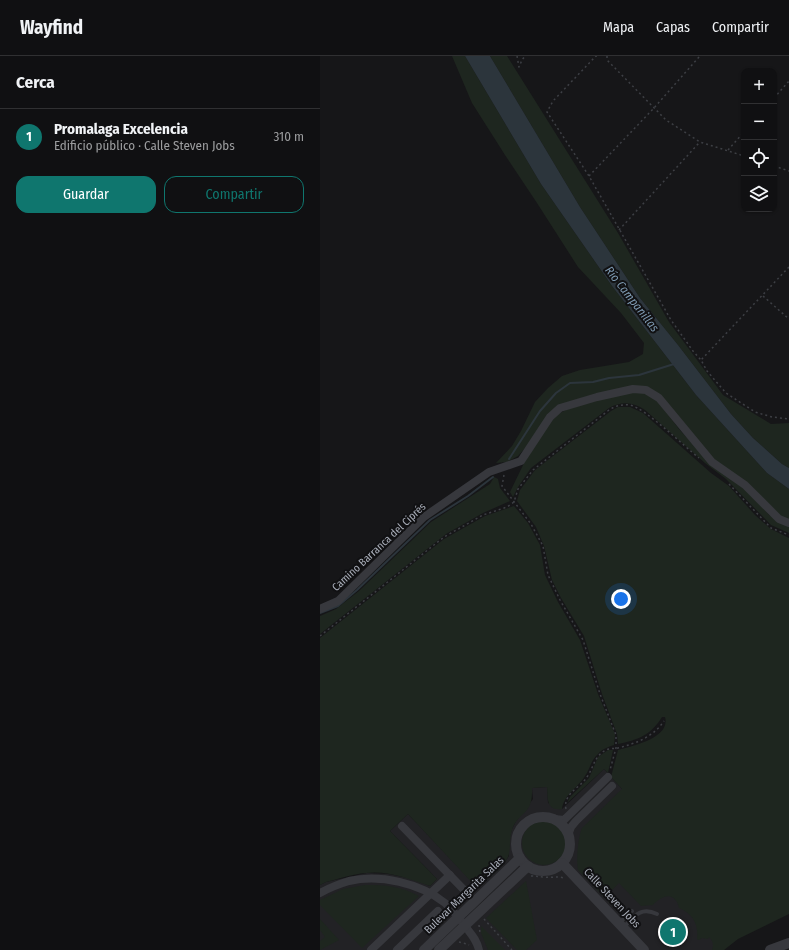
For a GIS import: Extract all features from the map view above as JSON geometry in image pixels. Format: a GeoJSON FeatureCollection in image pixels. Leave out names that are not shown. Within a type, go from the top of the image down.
{"type":"FeatureCollection","features":[{"type":"Feature","properties":{"kind":"street","name":"Camino Barranca del Ciprés"},"geometry":{"type":"LineString","coordinates":[[320,608],[338,602],[424,517],[489,472],[521,461],[550,417],[560,408],[626,390],[646,390],[659,398],[712,462],[745,485],[779,518],[789,524]]}},
{"type":"Feature","properties":{"kind":"street"},"geometry":{"type":"LineString","coordinates":[[554,819],[564,820],[608,777]]}},
{"type":"Feature","properties":{"kind":"street"},"geometry":{"type":"LineString","coordinates":[[568,835],[571,827],[576,821],[612,786]]}},
{"type":"Feature","properties":{"kind":"street"},"geometry":{"type":"LineString","coordinates":[[546,816],[554,819],[566,828],[568,835],[571,843],[570,851],[562,863],[556,868],[545,871],[529,871],[520,858],[516,841],[524,825],[532,819],[546,816]]}},
{"type":"Feature","properties":{"kind":"street"},"geometry":{"type":"LineString","coordinates":[[402,826],[469,895]]}},
{"type":"Feature","properties":{"kind":"street","name":"Bulevar Margarita Salas"},"geometry":{"type":"LineString","coordinates":[[424,950],[520,858]]}},
{"type":"Feature","properties":{"kind":"street","name":"Calle Steven Jobs"},"geometry":{"type":"LineString","coordinates":[[562,863],[644,950]]}},
{"type":"Feature","properties":{"kind":"street","name":"Bulevar Margarita Salas"},"geometry":{"type":"LineString","coordinates":[[439,950],[529,871]]}},
{"type":"Feature","properties":{"kind":"street"},"geometry":{"type":"LineString","coordinates":[[371,950],[450,875]]}},
{"type":"Feature","properties":{"kind":"street"},"geometry":{"type":"LineString","coordinates":[[320,892],[349,881],[386,880],[413,886],[431,893],[459,917],[474,938],[478,948]]}},
{"type":"Feature","properties":{"kind":"street","name":"Bulevar Margarita Salas"},"geometry":{"type":"LineString","coordinates":[[397,950],[438,911]]}},
{"type":"Feature","properties":{"kind":"street"},"geometry":{"type":"LineString","coordinates":[[770,950],[789,943]]}},
{"type":"Feature","properties":{"kind":"lane"},"geometry":{"type":"LineString","coordinates":[[621,926],[639,912],[650,910],[657,914]]}},
{"type":"Feature","properties":{"kind":"lane"},"geometry":{"type":"LineString","coordinates":[[621,926],[632,911]]}},
{"type":"Feature","properties":{"kind":"path"},"geometry":{"type":"LineString","coordinates":[[517,56],[519,66],[525,56]]}},
{"type":"Feature","properties":{"kind":"path"},"geometry":{"type":"LineString","coordinates":[[597,56],[553,101],[547,112],[589,176],[672,320],[701,360],[707,371],[726,393],[755,412],[772,417],[789,419]]}},
{"type":"Feature","properties":{"kind":"path"},"geometry":{"type":"LineString","coordinates":[[607,56],[607,60],[666,120],[700,142],[741,155]]}},
{"type":"Feature","properties":{"kind":"path"},"geometry":{"type":"LineString","coordinates":[[589,176],[654,108],[700,56]]}},
{"type":"Feature","properties":{"kind":"path"},"geometry":{"type":"LineString","coordinates":[[777,95],[789,81]]}},
{"type":"Feature","properties":{"kind":"path"},"geometry":{"type":"LineString","coordinates":[[728,150],[741,135]]}},
{"type":"Feature","properties":{"kind":"path"},"geometry":{"type":"LineString","coordinates":[[619,230],[700,142]]}},
{"type":"Feature","properties":{"kind":"path"},"geometry":{"type":"LineString","coordinates":[[777,167],[789,172]]}},
{"type":"Feature","properties":{"kind":"path"},"geometry":{"type":"LineString","coordinates":[[701,360],[789,267]]}},
{"type":"Feature","properties":{"kind":"path"},"geometry":{"type":"LineString","coordinates":[[762,296],[789,319]]}},
{"type":"Feature","properties":{"kind":"path"},"geometry":{"type":"LineString","coordinates":[[320,636],[444,537],[484,514],[507,507],[514,502],[518,489],[533,470],[609,410],[617,406],[630,405],[644,412],[700,460]]}},
{"type":"Feature","properties":{"kind":"path"},"geometry":{"type":"LineString","coordinates":[[505,467],[502,486],[531,524],[542,546],[548,575],[582,640],[600,694],[616,734],[616,748],[608,777]]}},
{"type":"Feature","properties":{"kind":"path"},"geometry":{"type":"LineString","coordinates":[[729,484],[771,528],[789,535]]}},
{"type":"Feature","properties":{"kind":"path"},"geometry":{"type":"LineString","coordinates":[[565,804],[568,796],[588,776],[598,755],[607,749],[616,748],[648,737],[658,729],[664,721]]}},
{"type":"Feature","properties":{"kind":"path"},"geometry":{"type":"LineString","coordinates":[[529,871],[537,876],[545,878],[559,876],[566,878]]}},
{"type":"Feature","properties":{"kind":"path"},"geometry":{"type":"LineString","coordinates":[[481,935],[479,926],[484,918],[512,950]]}},
{"type":"Feature","properties":{"kind":"path"},"geometry":{"type":"LineString","coordinates":[[456,944],[462,942],[471,947],[478,948]]}},
{"type":"Feature","properties":{"kind":"shaded area"},"geometry":{"type":"Polygon","coordinates":[[[452,56],[465,56],[541,184],[612,286],[696,395],[767,473],[789,489],[789,520],[782,517],[717,462],[650,388],[565,404],[518,456],[507,462],[496,463],[512,446],[535,402],[562,376],[580,370],[629,362],[643,354],[644,343],[621,313],[578,267],[472,103],[452,56]]]}},
{"type":"Feature","properties":{"kind":"shaded area"},"geometry":{"type":"Polygon","coordinates":[[[490,56],[507,56],[618,233],[669,322],[723,395],[771,424],[789,423],[789,468],[782,464],[753,438],[731,414],[640,298],[580,207],[490,56]]]}},
{"type":"Feature","properties":{"kind":"shaded area"},"geometry":{"type":"Polygon","coordinates":[[[633,392],[645,393],[656,399],[679,429],[709,462],[741,486],[769,515],[789,526],[789,533],[771,525],[726,479],[705,463],[645,410],[636,405],[627,403],[618,404],[609,408],[531,468],[513,497],[510,492],[524,463],[554,416],[574,406],[633,392]]]}},
{"type":"Feature","properties":{"kind":"shaded area"},"geometry":{"type":"Polygon","coordinates":[[[618,407],[630,407],[643,413],[711,473],[729,486],[755,515],[771,529],[789,538],[789,914],[738,939],[724,950],[712,950],[713,943],[709,937],[708,939],[697,939],[697,929],[694,920],[688,913],[679,908],[675,899],[668,896],[660,899],[653,905],[641,906],[619,883],[606,896],[623,914],[621,915],[578,870],[577,860],[579,837],[582,828],[622,789],[611,777],[618,750],[641,743],[656,736],[665,724],[665,717],[662,717],[649,732],[643,736],[632,741],[618,744],[617,734],[602,694],[584,636],[552,580],[544,546],[536,527],[517,501],[520,490],[535,470],[618,407]]]}},
{"type":"Feature","properties":{"kind":"shaded area"},"geometry":{"type":"Polygon","coordinates":[[[494,477],[498,479],[500,488],[510,501],[483,513],[446,534],[320,634],[320,616],[336,609],[359,591],[431,522],[490,484],[494,477]]]}},
{"type":"Feature","properties":{"kind":"shaded area"},"geometry":{"type":"Polygon","coordinates":[[[514,506],[528,523],[540,545],[545,575],[558,602],[580,640],[598,694],[615,734],[614,745],[603,749],[596,756],[582,780],[565,799],[562,809],[553,808],[550,806],[547,787],[532,788],[532,797],[528,809],[518,819],[512,830],[508,857],[506,861],[477,888],[408,814],[390,831],[437,879],[430,886],[390,874],[374,872],[351,875],[320,885],[320,638],[444,539],[485,516],[514,506]]]}},
{"type":"Feature","properties":{"kind":"shaded area"},"geometry":{"type":"Polygon","coordinates":[[[608,750],[613,750],[608,773],[604,769],[567,803],[570,797],[589,778],[598,757],[608,750]]]}},
{"type":"Feature","properties":{"kind":"shaded area"},"geometry":{"type":"Polygon","coordinates":[[[604,769],[622,789],[623,839],[723,950],[320,950],[320,885],[326,882],[367,873],[388,874],[413,879],[430,886],[437,879],[390,831],[408,814],[477,887],[504,863],[509,856],[509,839],[512,829],[516,821],[533,799],[532,788],[547,787],[548,803],[562,809],[604,769]]]}},
{"type":"Feature","properties":{"kind":"shaded area"},"geometry":{"type":"Polygon","coordinates":[[[544,821],[556,825],[562,831],[566,843],[562,855],[556,861],[544,865],[532,861],[526,855],[522,843],[526,831],[532,825],[544,821]]]}},
{"type":"Feature","properties":{"kind":"shaded area"},"geometry":{"type":"Polygon","coordinates":[[[526,881],[537,940],[526,950],[517,950],[486,918],[526,881]]]}},
{"type":"Feature","properties":{"kind":"shaded area"},"geometry":{"type":"Polygon","coordinates":[[[365,885],[393,887],[406,890],[419,896],[362,948],[320,905],[320,900],[343,889],[365,885]]]}},
{"type":"Feature","properties":{"kind":"shaded area"},"geometry":{"type":"Polygon","coordinates":[[[320,919],[339,940],[320,950],[320,941],[325,937],[320,930],[320,919]]]}},
{"type":"Feature","properties":{"kind":"shaded area"},"geometry":{"type":"Polygon","coordinates":[[[481,926],[505,950],[488,950],[481,933],[481,926]]]}},
{"type":"Feature","properties":{"kind":"water","name":"Río Campanillas"},"geometry":{"type":"Polygon","coordinates":[[[465,56],[490,56],[580,207],[640,298],[731,414],[753,438],[782,464],[789,468],[789,489],[767,473],[696,395],[612,286],[541,184],[465,56]]]}},
{"type":"Feature","properties":{"kind":"waterway"},"geometry":{"type":"LineString","coordinates":[[509,459],[540,411],[556,393],[570,383],[593,382],[609,378],[639,375],[674,364]]}},
{"type":"Feature","properties":{"kind":"waterway"},"geometry":{"type":"LineString","coordinates":[[320,613],[338,606],[357,590],[430,520],[468,496],[493,477]]}},
{"type":"Feature","properties":{"kind":"place","name":"Promalaga Excelencia"},"geometry":{"type":"Point","coordinates":[673,932]}}]}
